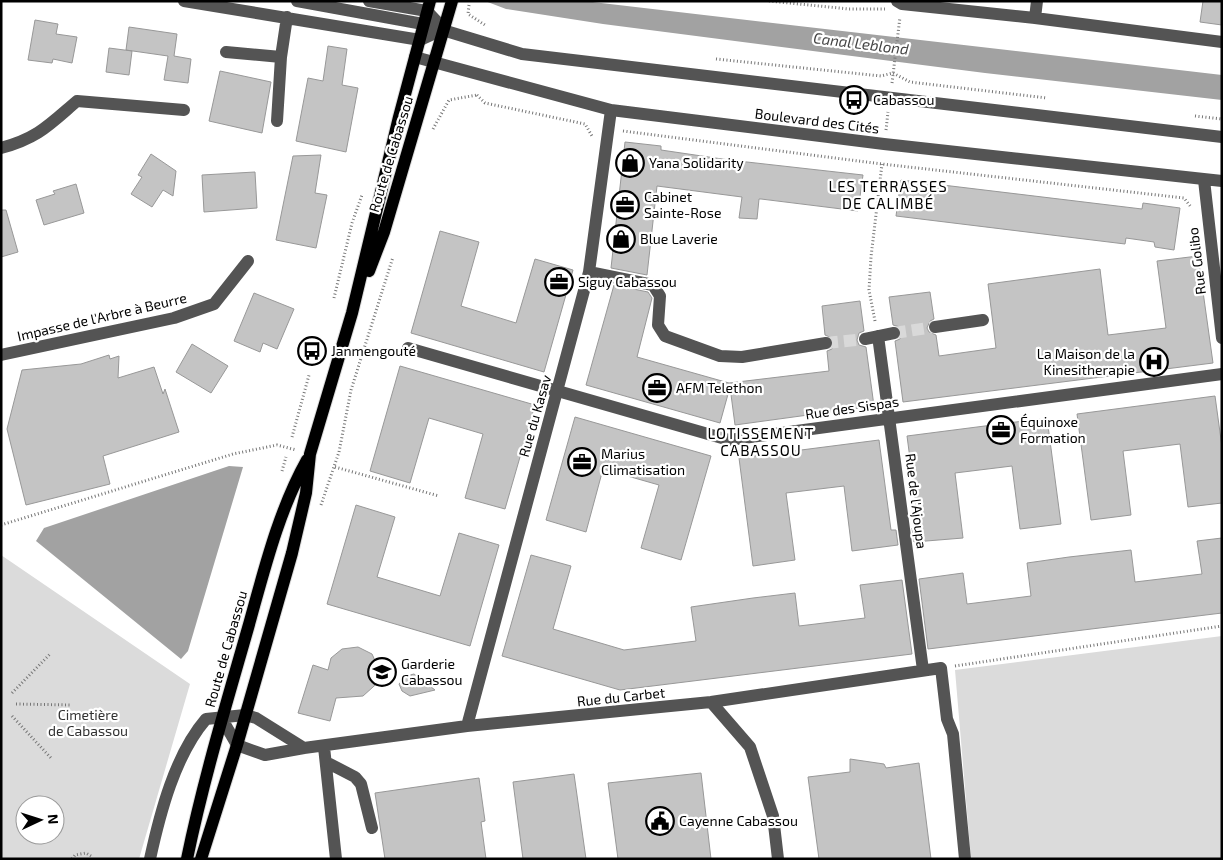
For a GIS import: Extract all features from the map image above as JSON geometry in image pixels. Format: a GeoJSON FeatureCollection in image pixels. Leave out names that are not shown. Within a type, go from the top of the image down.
{"type":"FeatureCollection","features":[{"type":"Feature","properties":{"kind":"main road","name":"Route de Cabassou"},"geometry":{"type":"LineString","coordinates":[[352,313],[384,232],[452,1]]}},
{"type":"Feature","properties":{"kind":"main road","name":"Route de Cabassou"},"geometry":{"type":"LineString","coordinates":[[201,859],[237,745],[292,553],[306,493],[310,454],[352,313],[428,6]]}},
{"type":"Feature","properties":{"kind":"main road","name":"Route de Cabassou"},"geometry":{"type":"LineString","coordinates":[[187,859],[201,789],[271,550],[293,484],[310,454]]}},
{"type":"Feature","properties":{"kind":"street"},"geometry":{"type":"LineString","coordinates":[[184,1],[420,40],[444,29]]}},
{"type":"Feature","properties":{"kind":"street"},"geometry":{"type":"LineString","coordinates":[[297,1],[423,24],[522,54],[1222,137]]}},
{"type":"Feature","properties":{"kind":"street"},"geometry":{"type":"LineString","coordinates":[[369,1],[428,6],[444,29]]}},
{"type":"Feature","properties":{"kind":"street"},"geometry":{"type":"LineString","coordinates":[[1036,18],[1038,1]]}},
{"type":"Feature","properties":{"kind":"street"},"geometry":{"type":"LineString","coordinates":[[896,5],[1036,18],[1222,42]]}},
{"type":"Feature","properties":{"kind":"street"},"geometry":{"type":"LineString","coordinates":[[277,121],[281,57],[287,18]]}},
{"type":"Feature","properties":{"kind":"street"},"geometry":{"type":"LineString","coordinates":[[226,52],[281,57]]}},
{"type":"Feature","properties":{"kind":"street","name":"Boulevard des Cités"},"geometry":{"type":"LineString","coordinates":[[415,57],[611,110],[903,146],[1222,181]]}},
{"type":"Feature","properties":{"kind":"street"},"geometry":{"type":"LineString","coordinates":[[1,148],[19,143],[39,134],[77,101],[184,110]]}},
{"type":"Feature","properties":{"kind":"street","name":"Rue du Kasav"},"geometry":{"type":"LineString","coordinates":[[467,726],[589,272],[611,110]]}},
{"type":"Feature","properties":{"kind":"street","name":"Rue Golibo"},"geometry":{"type":"LineString","coordinates":[[1204,180],[1222,338]]}},
{"type":"Feature","properties":{"kind":"street","name":"Impasse de l'Arbre à Beurre"},"geometry":{"type":"LineString","coordinates":[[1,355],[174,318],[214,304],[248,261]]}},
{"type":"Feature","properties":{"kind":"street"},"geometry":{"type":"LineString","coordinates":[[589,272],[653,285],[660,296],[658,325],[665,336],[720,356],[742,357],[826,343]]}},
{"type":"Feature","properties":{"kind":"street"},"geometry":{"type":"LineString","coordinates":[[935,328],[983,320]]}},
{"type":"Feature","properties":{"kind":"street"},"geometry":{"type":"LineString","coordinates":[[865,339],[894,333]]}},
{"type":"Feature","properties":{"kind":"street","name":"Rue de l'Ajoupa"},"geometry":{"type":"LineString","coordinates":[[878,336],[923,670]]}},
{"type":"Feature","properties":{"kind":"street","name":"Rue des Sispas"},"geometry":{"type":"LineString","coordinates":[[408,348],[730,440],[890,417],[1222,374]]}},
{"type":"Feature","properties":{"kind":"street"},"geometry":{"type":"LineString","coordinates":[[941,668],[947,719],[953,734],[965,859]]}},
{"type":"Feature","properties":{"kind":"street","name":"Rue du Carbet"},"geometry":{"type":"LineString","coordinates":[[237,745],[265,755],[467,726],[711,702],[941,668]]}},
{"type":"Feature","properties":{"kind":"street"},"geometry":{"type":"LineString","coordinates":[[711,702],[750,747],[773,816],[778,859]]}},
{"type":"Feature","properties":{"kind":"street"},"geometry":{"type":"LineString","coordinates":[[150,859],[172,778],[200,726],[206,719],[222,719],[245,714],[256,718],[304,748]]}},
{"type":"Feature","properties":{"kind":"street"},"geometry":{"type":"LineString","coordinates":[[222,719],[237,745]]}},
{"type":"Feature","properties":{"kind":"street"},"geometry":{"type":"LineString","coordinates":[[324,747],[336,859]]}},
{"type":"Feature","properties":{"kind":"street"},"geometry":{"type":"LineString","coordinates":[[326,762],[355,777],[361,784],[372,828]]}},
{"type":"Feature","properties":{"kind":"path"},"geometry":{"type":"LineString","coordinates":[[469,1],[468,14],[490,28]]}},
{"type":"Feature","properties":{"kind":"path"},"geometry":{"type":"LineString","coordinates":[[769,1],[848,9],[882,10],[896,5]]}},
{"type":"Feature","properties":{"kind":"path"},"geometry":{"type":"LineString","coordinates":[[892,86],[899,27]]}},
{"type":"Feature","properties":{"kind":"path"},"geometry":{"type":"LineString","coordinates":[[714,59],[881,76],[894,71]]}},
{"type":"Feature","properties":{"kind":"path"},"geometry":{"type":"LineString","coordinates":[[894,71],[910,82],[1057,100]]}},
{"type":"Feature","properties":{"kind":"path"},"geometry":{"type":"LineString","coordinates":[[431,135],[450,100],[477,95],[485,103],[585,124],[592,137]]}},
{"type":"Feature","properties":{"kind":"path"},"geometry":{"type":"LineString","coordinates":[[886,133],[889,108]]}},
{"type":"Feature","properties":{"kind":"path"},"geometry":{"type":"LineString","coordinates":[[1193,116],[1222,119]]}},
{"type":"Feature","properties":{"kind":"path"},"geometry":{"type":"LineString","coordinates":[[619,136],[622,131],[882,164],[1184,198],[1194,211]]}},
{"type":"Feature","properties":{"kind":"path"},"geometry":{"type":"LineString","coordinates":[[878,336],[869,290],[882,159]]}},
{"type":"Feature","properties":{"kind":"path"},"geometry":{"type":"LineString","coordinates":[[334,298],[352,223],[365,187]]}},
{"type":"Feature","properties":{"kind":"path"},"geometry":{"type":"LineString","coordinates":[[320,507],[335,468],[351,390],[396,250]]}},
{"type":"Feature","properties":{"kind":"path"},"geometry":{"type":"LineString","coordinates":[[292,437],[309,376]]}},
{"type":"Feature","properties":{"kind":"path"},"geometry":{"type":"LineString","coordinates":[[1,525],[233,454],[278,444]]}},
{"type":"Feature","properties":{"kind":"path"},"geometry":{"type":"LineString","coordinates":[[335,468],[439,496]]}},
{"type":"Feature","properties":{"kind":"path"},"geometry":{"type":"LineString","coordinates":[[941,668],[1222,626]]}},
{"type":"Feature","properties":{"kind":"path"},"geometry":{"type":"LineString","coordinates":[[12,694],[50,654]]}},
{"type":"Feature","properties":{"kind":"path"},"geometry":{"type":"LineString","coordinates":[[16,704],[72,705]]}},
{"type":"Feature","properties":{"kind":"path"},"geometry":{"type":"LineString","coordinates":[[12,716],[51,758]]}},
{"type":"Feature","properties":{"kind":"path"},"geometry":{"type":"LineString","coordinates":[[72,859],[75,855],[86,853],[91,856],[90,859]]}},
{"type":"Feature","properties":{"kind":"green space","name":"Cimetière de Cabassou"},"geometry":{"type":"Polygon","coordinates":[[[1,555],[190,684],[139,859],[1,859],[1,555]]]}},
{"type":"Feature","properties":{"kind":"green space"},"geometry":{"type":"Polygon","coordinates":[[[1222,636],[1222,859],[971,859],[955,670],[1222,636]]]}},
{"type":"Feature","properties":{"kind":"water","name":"Canal Leblond"},"geometry":{"type":"Polygon","coordinates":[[[485,1],[584,1],[1222,75],[1222,100],[985,73],[603,24],[506,9],[485,1]]]}},
{"type":"Feature","properties":{"kind":"water"},"geometry":{"type":"Polygon","coordinates":[[[229,466],[243,467],[188,651],[181,659],[36,541],[44,528],[229,466]]]}},
{"type":"Feature","properties":{"kind":"building"},"geometry":{"type":"Polygon","coordinates":[[[1203,1],[1222,1],[1222,25],[1200,22],[1203,1]]]}},
{"type":"Feature","properties":{"kind":"building"},"geometry":{"type":"Polygon","coordinates":[[[35,20],[58,24],[56,34],[77,37],[72,63],[53,59],[52,63],[28,60],[35,20]]]}},
{"type":"Feature","properties":{"kind":"building"},"geometry":{"type":"Polygon","coordinates":[[[129,27],[177,34],[174,56],[191,59],[188,83],[164,80],[168,56],[126,50],[129,27]]]}},
{"type":"Feature","properties":{"kind":"building"},"geometry":{"type":"Polygon","coordinates":[[[328,46],[347,49],[342,85],[358,88],[346,152],[296,141],[308,78],[323,81],[328,46]]]}},
{"type":"Feature","properties":{"kind":"building"},"geometry":{"type":"Polygon","coordinates":[[[109,48],[132,51],[129,75],[106,72],[109,48]]]}},
{"type":"Feature","properties":{"kind":"building"},"geometry":{"type":"Polygon","coordinates":[[[220,71],[271,82],[262,133],[209,121],[220,71]]]}},
{"type":"Feature","properties":{"kind":"building"},"geometry":{"type":"Polygon","coordinates":[[[625,142],[661,146],[661,150],[729,160],[863,175],[858,211],[759,199],[757,219],[739,218],[742,197],[657,186],[647,275],[611,268],[625,142]]]}},
{"type":"Feature","properties":{"kind":"building"},"geometry":{"type":"Polygon","coordinates":[[[151,154],[176,171],[173,196],[163,190],[152,207],[131,194],[142,177],[138,175],[151,154]]]}},
{"type":"Feature","properties":{"kind":"building"},"geometry":{"type":"Polygon","coordinates":[[[321,155],[315,193],[327,195],[316,248],[276,240],[293,156],[321,155]]]}},
{"type":"Feature","properties":{"kind":"building"},"geometry":{"type":"Polygon","coordinates":[[[255,172],[257,208],[204,212],[202,175],[255,172]]]}},
{"type":"Feature","properties":{"kind":"building"},"geometry":{"type":"Polygon","coordinates":[[[901,180],[1142,209],[1143,203],[1180,208],[1174,250],[1155,247],[1154,242],[1126,238],[1125,244],[896,216],[901,180]]]}},
{"type":"Feature","properties":{"kind":"building"},"geometry":{"type":"Polygon","coordinates":[[[76,184],[84,213],[44,225],[36,200],[55,194],[53,191],[76,184]]]}},
{"type":"Feature","properties":{"kind":"building"},"geometry":{"type":"Polygon","coordinates":[[[1,210],[6,210],[18,252],[1,257],[1,210]]]}},
{"type":"Feature","properties":{"kind":"building"},"geometry":{"type":"Polygon","coordinates":[[[440,231],[479,242],[461,306],[516,323],[535,259],[573,270],[544,372],[411,333],[440,231]]]}},
{"type":"Feature","properties":{"kind":"building"},"geometry":{"type":"Polygon","coordinates":[[[1198,256],[1213,363],[903,402],[895,341],[900,339],[902,332],[900,327],[893,325],[889,297],[930,292],[934,319],[930,321],[927,328],[929,332],[936,335],[939,356],[996,348],[988,284],[1100,269],[1108,335],[1166,328],[1157,261],[1198,256]]]}},
{"type":"Feature","properties":{"kind":"building"},"geometry":{"type":"Polygon","coordinates":[[[614,285],[648,292],[652,298],[637,357],[729,383],[829,371],[827,351],[832,349],[834,342],[832,338],[825,335],[822,306],[860,301],[864,331],[859,333],[857,340],[859,345],[866,347],[874,406],[735,425],[730,387],[720,423],[586,385],[614,285]]]}},
{"type":"Feature","properties":{"kind":"building"},"geometry":{"type":"Polygon","coordinates":[[[254,293],[294,309],[277,349],[263,343],[260,352],[234,341],[254,293]]]}},
{"type":"Feature","properties":{"kind":"building"},"geometry":{"type":"Polygon","coordinates":[[[192,344],[228,366],[211,393],[176,372],[192,344]]]}},
{"type":"Feature","properties":{"kind":"building"},"geometry":{"type":"Polygon","coordinates":[[[109,355],[110,359],[119,356],[118,378],[154,367],[163,394],[165,389],[179,432],[103,456],[110,484],[26,505],[7,429],[22,370],[81,364],[109,355]]]}},
{"type":"Feature","properties":{"kind":"building"},"geometry":{"type":"Polygon","coordinates":[[[400,366],[535,405],[505,509],[465,498],[483,434],[429,418],[410,483],[370,471],[400,366]]]}},
{"type":"Feature","properties":{"kind":"building"},"geometry":{"type":"Polygon","coordinates":[[[1215,396],[1222,447],[1222,503],[1188,507],[1180,444],[1123,451],[1131,515],[1091,520],[1077,414],[1215,396]]]}},
{"type":"Feature","properties":{"kind":"building"},"geometry":{"type":"Polygon","coordinates":[[[575,417],[711,456],[681,560],[641,548],[659,485],[603,469],[586,532],[546,520],[575,417]]]}},
{"type":"Feature","properties":{"kind":"building"},"geometry":{"type":"Polygon","coordinates":[[[1047,418],[1061,524],[1020,529],[1012,466],[955,473],[963,538],[914,542],[912,528],[919,527],[907,436],[1047,418]]]}},
{"type":"Feature","properties":{"kind":"building"},"geometry":{"type":"Polygon","coordinates":[[[879,440],[891,530],[896,530],[898,545],[852,551],[844,486],[786,493],[795,560],[753,566],[739,458],[879,440]]]}},
{"type":"Feature","properties":{"kind":"building"},"geometry":{"type":"Polygon","coordinates":[[[356,505],[395,517],[377,577],[440,596],[459,533],[499,545],[470,646],[327,604],[356,505]]]}},
{"type":"Feature","properties":{"kind":"building"},"geometry":{"type":"Polygon","coordinates":[[[1222,538],[1222,613],[928,649],[919,579],[963,573],[967,604],[1031,596],[1027,563],[1069,557],[1131,550],[1135,582],[1202,574],[1197,541],[1222,538]]]}},
{"type":"Feature","properties":{"kind":"building"},"geometry":{"type":"Polygon","coordinates":[[[531,555],[571,566],[553,629],[624,650],[696,641],[691,607],[753,598],[795,593],[799,626],[865,618],[860,585],[902,580],[912,654],[620,690],[502,656],[531,555]]]}},
{"type":"Feature","properties":{"kind":"building"},"geometry":{"type":"Polygon","coordinates":[[[358,647],[372,654],[383,678],[363,696],[336,698],[330,721],[298,713],[313,665],[328,670],[331,658],[342,649],[358,647]]]}},
{"type":"Feature","properties":{"kind":"building"},"geometry":{"type":"Polygon","coordinates":[[[414,674],[435,690],[410,696],[402,691],[399,684],[406,676],[414,674]]]}},
{"type":"Feature","properties":{"kind":"building"},"geometry":{"type":"Polygon","coordinates":[[[850,759],[884,764],[886,768],[919,763],[931,859],[819,859],[808,777],[850,772],[850,759]]]}},
{"type":"Feature","properties":{"kind":"building","name":"Cayenne Cabassou"},"geometry":{"type":"Polygon","coordinates":[[[701,773],[711,859],[618,859],[608,783],[701,773]]]}},
{"type":"Feature","properties":{"kind":"building"},"geometry":{"type":"Polygon","coordinates":[[[574,774],[586,859],[523,859],[513,782],[574,774]]]}},
{"type":"Feature","properties":{"kind":"building"},"geometry":{"type":"Polygon","coordinates":[[[479,778],[485,821],[481,822],[486,859],[385,859],[375,793],[479,778]]]}},
{"type":"Feature","properties":{"kind":"tunnel"},"geometry":{"type":"LineString","coordinates":[[894,333],[935,327]]}},
{"type":"Feature","properties":{"kind":"tunnel"},"geometry":{"type":"LineString","coordinates":[[826,343],[865,339]]}},
{"type":"Feature","properties":{"kind":"place","name":"Cabassou"},"geometry":{"type":"Point","coordinates":[854,100]}},
{"type":"Feature","properties":{"kind":"place","name":"Yana Solidarity"},"geometry":{"type":"Point","coordinates":[630,163]}},
{"type":"Feature","properties":{"kind":"place","name":"Cabinet Sainte-Rose"},"geometry":{"type":"Point","coordinates":[625,205]}},
{"type":"Feature","properties":{"kind":"place","name":"Blue Laverie"},"geometry":{"type":"Point","coordinates":[621,239]}},
{"type":"Feature","properties":{"kind":"place","name":"Siguy Cabassou"},"geometry":{"type":"Point","coordinates":[559,282]}},
{"type":"Feature","properties":{"kind":"place","name":"Janmengouté"},"geometry":{"type":"Point","coordinates":[312,351]}},
{"type":"Feature","properties":{"kind":"place","name":"La Maison de la Kinesitherapie"},"geometry":{"type":"Point","coordinates":[1154,362]}},
{"type":"Feature","properties":{"kind":"place","name":"AFM Telethon"},"geometry":{"type":"Point","coordinates":[657,388]}},
{"type":"Feature","properties":{"kind":"place","name":"Équinoxe Formation"},"geometry":{"type":"Point","coordinates":[1001,430]}},
{"type":"Feature","properties":{"kind":"place","name":"Marius Climatisation"},"geometry":{"type":"Point","coordinates":[582,462]}},
{"type":"Feature","properties":{"kind":"place","name":"Garderie Cabassou"},"geometry":{"type":"Point","coordinates":[382,672]}},
{"type":"Feature","properties":{"kind":"place","name":"Cayenne Cabassou"},"geometry":{"type":"Point","coordinates":[660,821]}},
{"type":"Feature","properties":{"kind":"district","name":"LES TERRASSES DE CALIMBÉ"},"geometry":{"type":"Point","coordinates":[888,196]}},
{"type":"Feature","properties":{"kind":"district","name":"LOTISSEMENT CABASSOU"},"geometry":{"type":"Point","coordinates":[761,442]}}]}
